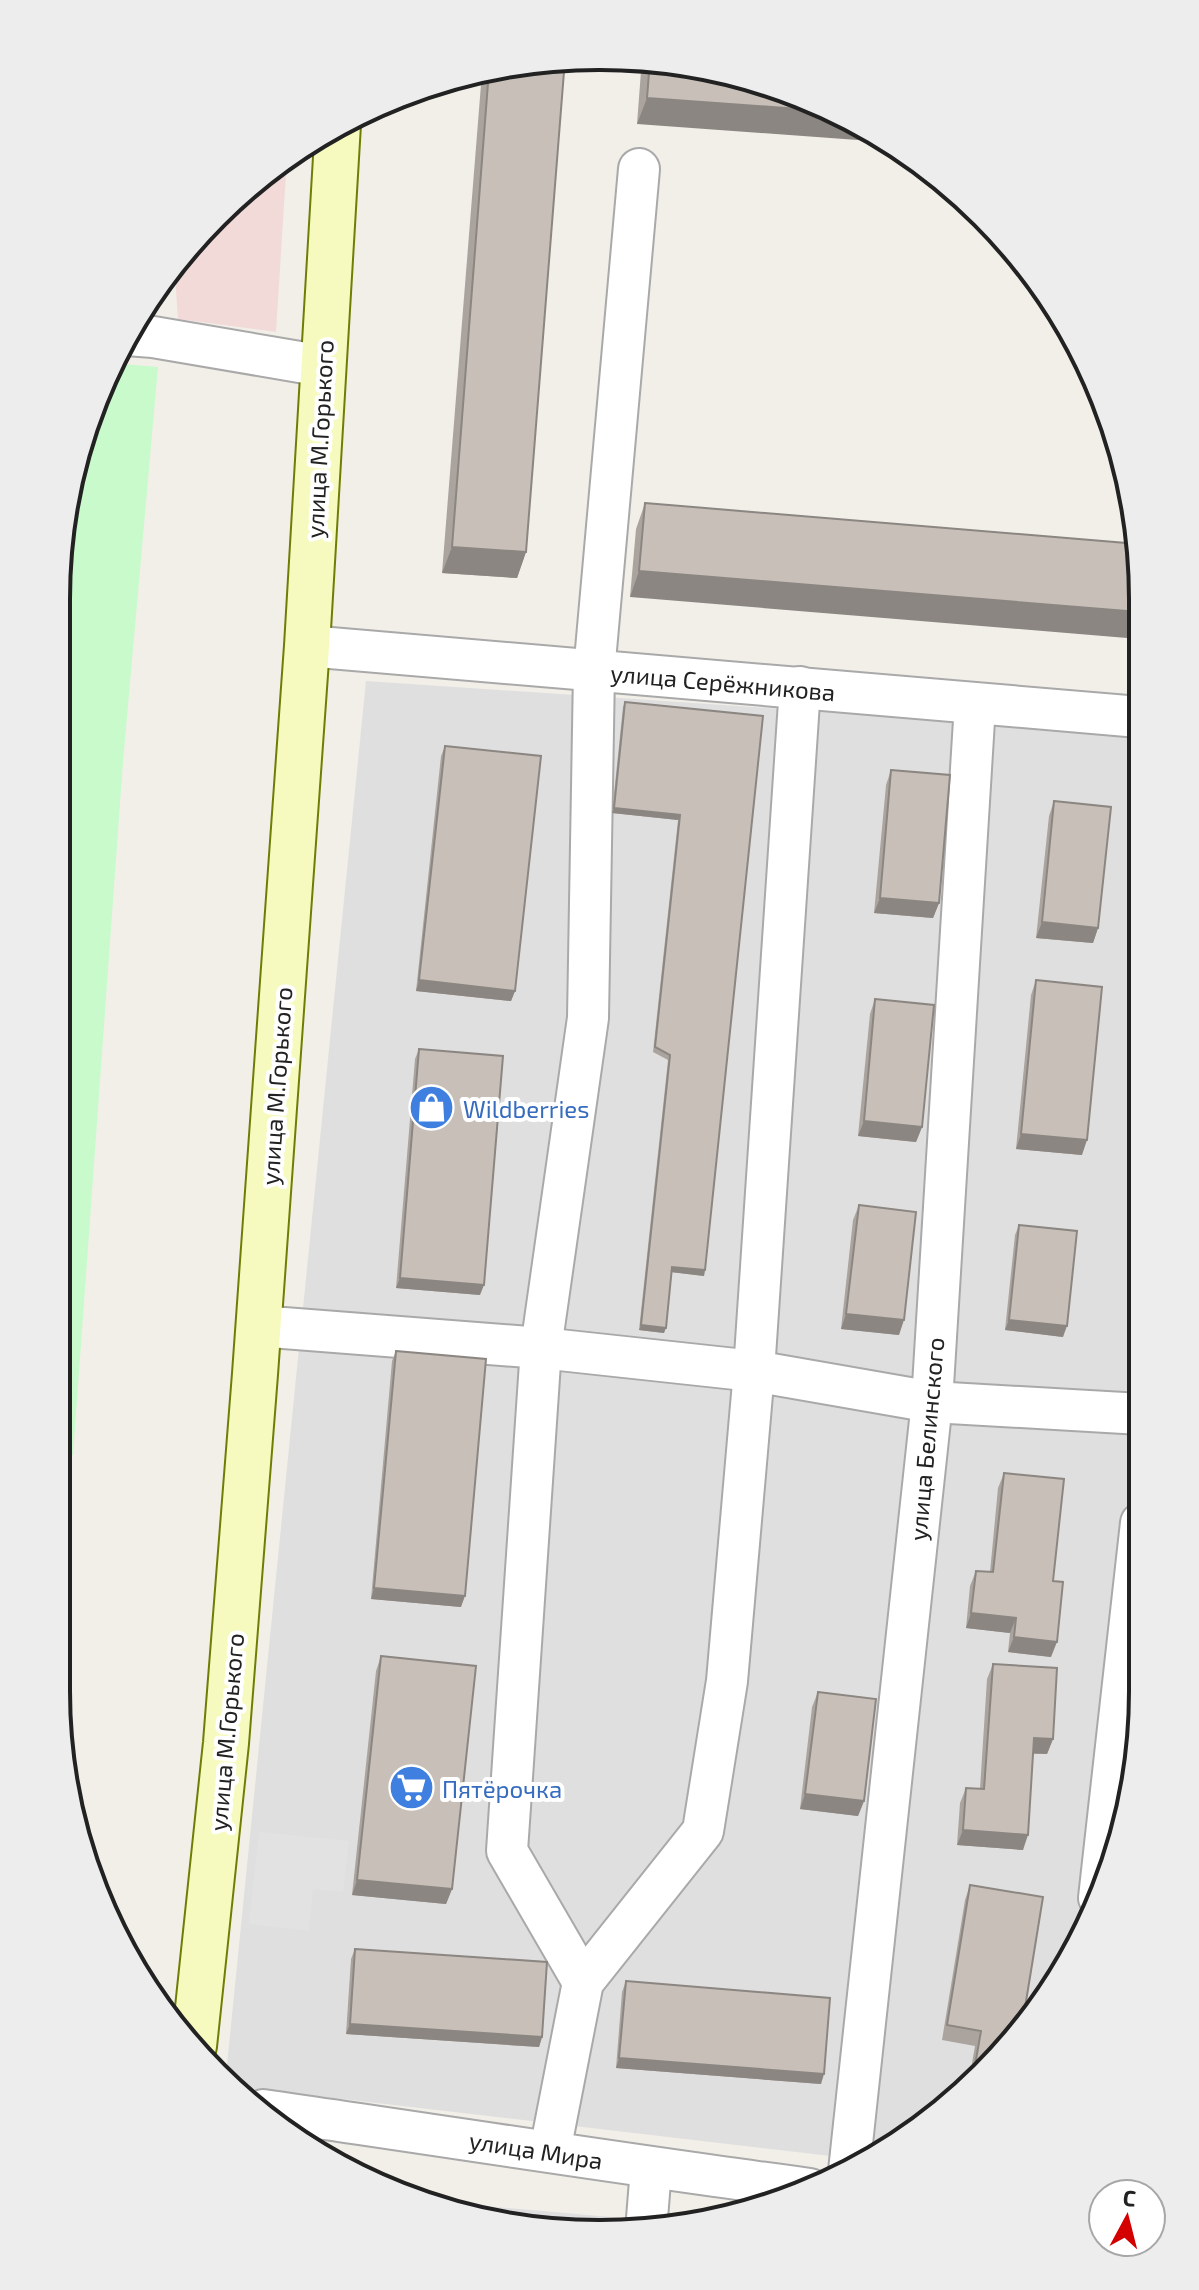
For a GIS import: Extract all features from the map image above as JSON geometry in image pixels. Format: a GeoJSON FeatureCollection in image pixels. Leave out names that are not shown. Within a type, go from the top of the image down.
{"type":"FeatureCollection","features":[{"type":"Feature","properties":{"kind":"main road","name":"улица М.Горького"},"geometry":{"type":"LineString","coordinates":[[195,2033],[226,1743],[258,1326],[307,646],[337,140]]}},
{"type":"Feature","properties":{"kind":"street"},"geometry":{"type":"LineString","coordinates":[[583,1982],[507,1851],[541,1348],[588,1018],[594,672],[639,169]]}},
{"type":"Feature","properties":{"kind":"street"},"geometry":{"type":"LineString","coordinates":[[140,336],[323,366]]}},
{"type":"Feature","properties":{"kind":"street","name":"улица Серёжникова"},"geometry":{"type":"LineString","coordinates":[[307,646],[1129,716]]}},
{"type":"Feature","properties":{"kind":"street"},"geometry":{"type":"LineString","coordinates":[[550,2151],[583,1982],[703,1831],[727,1681],[754,1371],[800,687]]}},
{"type":"Feature","properties":{"kind":"street","name":"улица Белинского"},"geometry":{"type":"LineString","coordinates":[[851,2156],[932,1402],[975,704]]}},
{"type":"Feature","properties":{"kind":"street"},"geometry":{"type":"LineString","coordinates":[[258,1326],[541,1348],[754,1371],[932,1402],[1129,1413]]}},
{"type":"Feature","properties":{"kind":"street"},"geometry":{"type":"LineString","coordinates":[[1104,1850],[1129,1630]]}},
{"type":"Feature","properties":{"kind":"street","name":"улица Мира"},"geometry":{"type":"LineString","coordinates":[[279,2112],[786,2186]]}},
{"type":"Feature","properties":{"kind":"street"},"geometry":{"type":"LineString","coordinates":[[647,2218],[651,2168]]}},
{"type":"Feature","properties":{"kind":"shaded area"},"geometry":{"type":"Polygon","coordinates":[[[286,173],[276,332],[178,319],[175,282],[179,277],[225,225],[286,173]]]}},
{"type":"Feature","properties":{"kind":"shaded area"},"geometry":{"type":"Polygon","coordinates":[[[366,681],[1129,732],[1128,1725],[1119,1794],[1101,1861],[1074,1925],[1040,1985],[998,2040],[949,2089],[894,2131],[847,2158],[249,2088],[227,2067],[366,681]]]}},
{"type":"Feature","properties":{"kind":"shaded area"},"geometry":{"type":"Polygon","coordinates":[[[259,1832],[349,1841],[343,1892],[313,1889],[309,1931],[249,1924],[259,1832]]]}},
{"type":"Feature","properties":{"kind":"shaded area"},"geometry":{"type":"Polygon","coordinates":[[[475,2205],[634,2219],[565,2219],[475,2205]]]}},
{"type":"Feature","properties":{"kind":"green space"},"geometry":{"type":"Polygon","coordinates":[[[125,364],[158,367],[123,762],[73,1455],[70,1455],[71,565],[88,462],[110,397],[125,364]]]}},
{"type":"Feature","properties":{"kind":"building"},"geometry":{"type":"Polygon","coordinates":[[[564,71],[526,552],[452,547],[488,82],[564,71]]]}},
{"type":"Feature","properties":{"kind":"building"},"geometry":{"type":"Polygon","coordinates":[[[649,73],[737,88],[799,109],[647,98],[649,73]]]}},
{"type":"Feature","properties":{"kind":"building"},"geometry":{"type":"Polygon","coordinates":[[[645,503],[1125,543],[1129,611],[639,571],[645,503]]]}},
{"type":"Feature","properties":{"kind":"building"},"geometry":{"type":"Polygon","coordinates":[[[625,702],[763,716],[705,1270],[672,1267],[666,1328],[641,1325],[670,1055],[655,1047],[680,815],[614,808],[625,702]]]}},
{"type":"Feature","properties":{"kind":"building"},"geometry":{"type":"Polygon","coordinates":[[[445,746],[541,756],[515,991],[419,980],[445,746]]]}},
{"type":"Feature","properties":{"kind":"building"},"geometry":{"type":"Polygon","coordinates":[[[891,770],[950,775],[939,903],[880,898],[891,770]]]}},
{"type":"Feature","properties":{"kind":"building"},"geometry":{"type":"Polygon","coordinates":[[[1054,801],[1111,807],[1098,928],[1042,922],[1054,801]]]}},
{"type":"Feature","properties":{"kind":"building"},"geometry":{"type":"Polygon","coordinates":[[[1036,980],[1102,987],[1087,1140],[1021,1134],[1036,980]]]}},
{"type":"Feature","properties":{"kind":"building"},"geometry":{"type":"Polygon","coordinates":[[[875,999],[934,1005],[922,1127],[864,1121],[875,999]]]}},
{"type":"Feature","properties":{"kind":"building"},"geometry":{"type":"Polygon","coordinates":[[[419,1049],[503,1056],[484,1285],[400,1278],[419,1049]]]}},
{"type":"Feature","properties":{"kind":"building"},"geometry":{"type":"Polygon","coordinates":[[[859,1205],[916,1212],[904,1320],[846,1314],[859,1205]]]}},
{"type":"Feature","properties":{"kind":"building"},"geometry":{"type":"Polygon","coordinates":[[[1019,1225],[1077,1231],[1067,1326],[1009,1320],[1019,1225]]]}},
{"type":"Feature","properties":{"kind":"building"},"geometry":{"type":"Polygon","coordinates":[[[396,1351],[486,1359],[465,1596],[374,1588],[396,1351]]]}},
{"type":"Feature","properties":{"kind":"building"},"geometry":{"type":"Polygon","coordinates":[[[1004,1473],[1064,1479],[1053,1581],[1063,1582],[1057,1642],[1014,1637],[1016,1618],[971,1613],[976,1571],[993,1572],[1004,1473]]]}},
{"type":"Feature","properties":{"kind":"building","name":"Пятёрочка"},"geometry":{"type":"Polygon","coordinates":[[[381,1656],[476,1666],[452,1889],[357,1880],[381,1656]]]}},
{"type":"Feature","properties":{"kind":"building"},"geometry":{"type":"Polygon","coordinates":[[[993,1664],[1057,1668],[1053,1739],[1034,1738],[1028,1835],[963,1830],[966,1788],[984,1789],[993,1664]]]}},
{"type":"Feature","properties":{"kind":"building"},"geometry":{"type":"Polygon","coordinates":[[[818,1692],[876,1699],[864,1801],[805,1794],[818,1692]]]}},
{"type":"Feature","properties":{"kind":"building"},"geometry":{"type":"Polygon","coordinates":[[[970,1885],[1043,1897],[1025,2005],[1020,2013],[975,2064],[981,2031],[947,2025],[970,1885]]]}},
{"type":"Feature","properties":{"kind":"building"},"geometry":{"type":"Polygon","coordinates":[[[355,1949],[547,1962],[542,2037],[350,2024],[355,1949]]]}},
{"type":"Feature","properties":{"kind":"building"},"geometry":{"type":"Polygon","coordinates":[[[626,1981],[830,1998],[824,2074],[619,2058],[626,1981]]]}},
{"type":"Feature","properties":{"kind":"place","name":"Wildberries"},"geometry":{"type":"Point","coordinates":[432,1108]}},
{"type":"Feature","properties":{"kind":"place","name":"Пятёрочка"},"geometry":{"type":"Point","coordinates":[411,1788]}}]}
